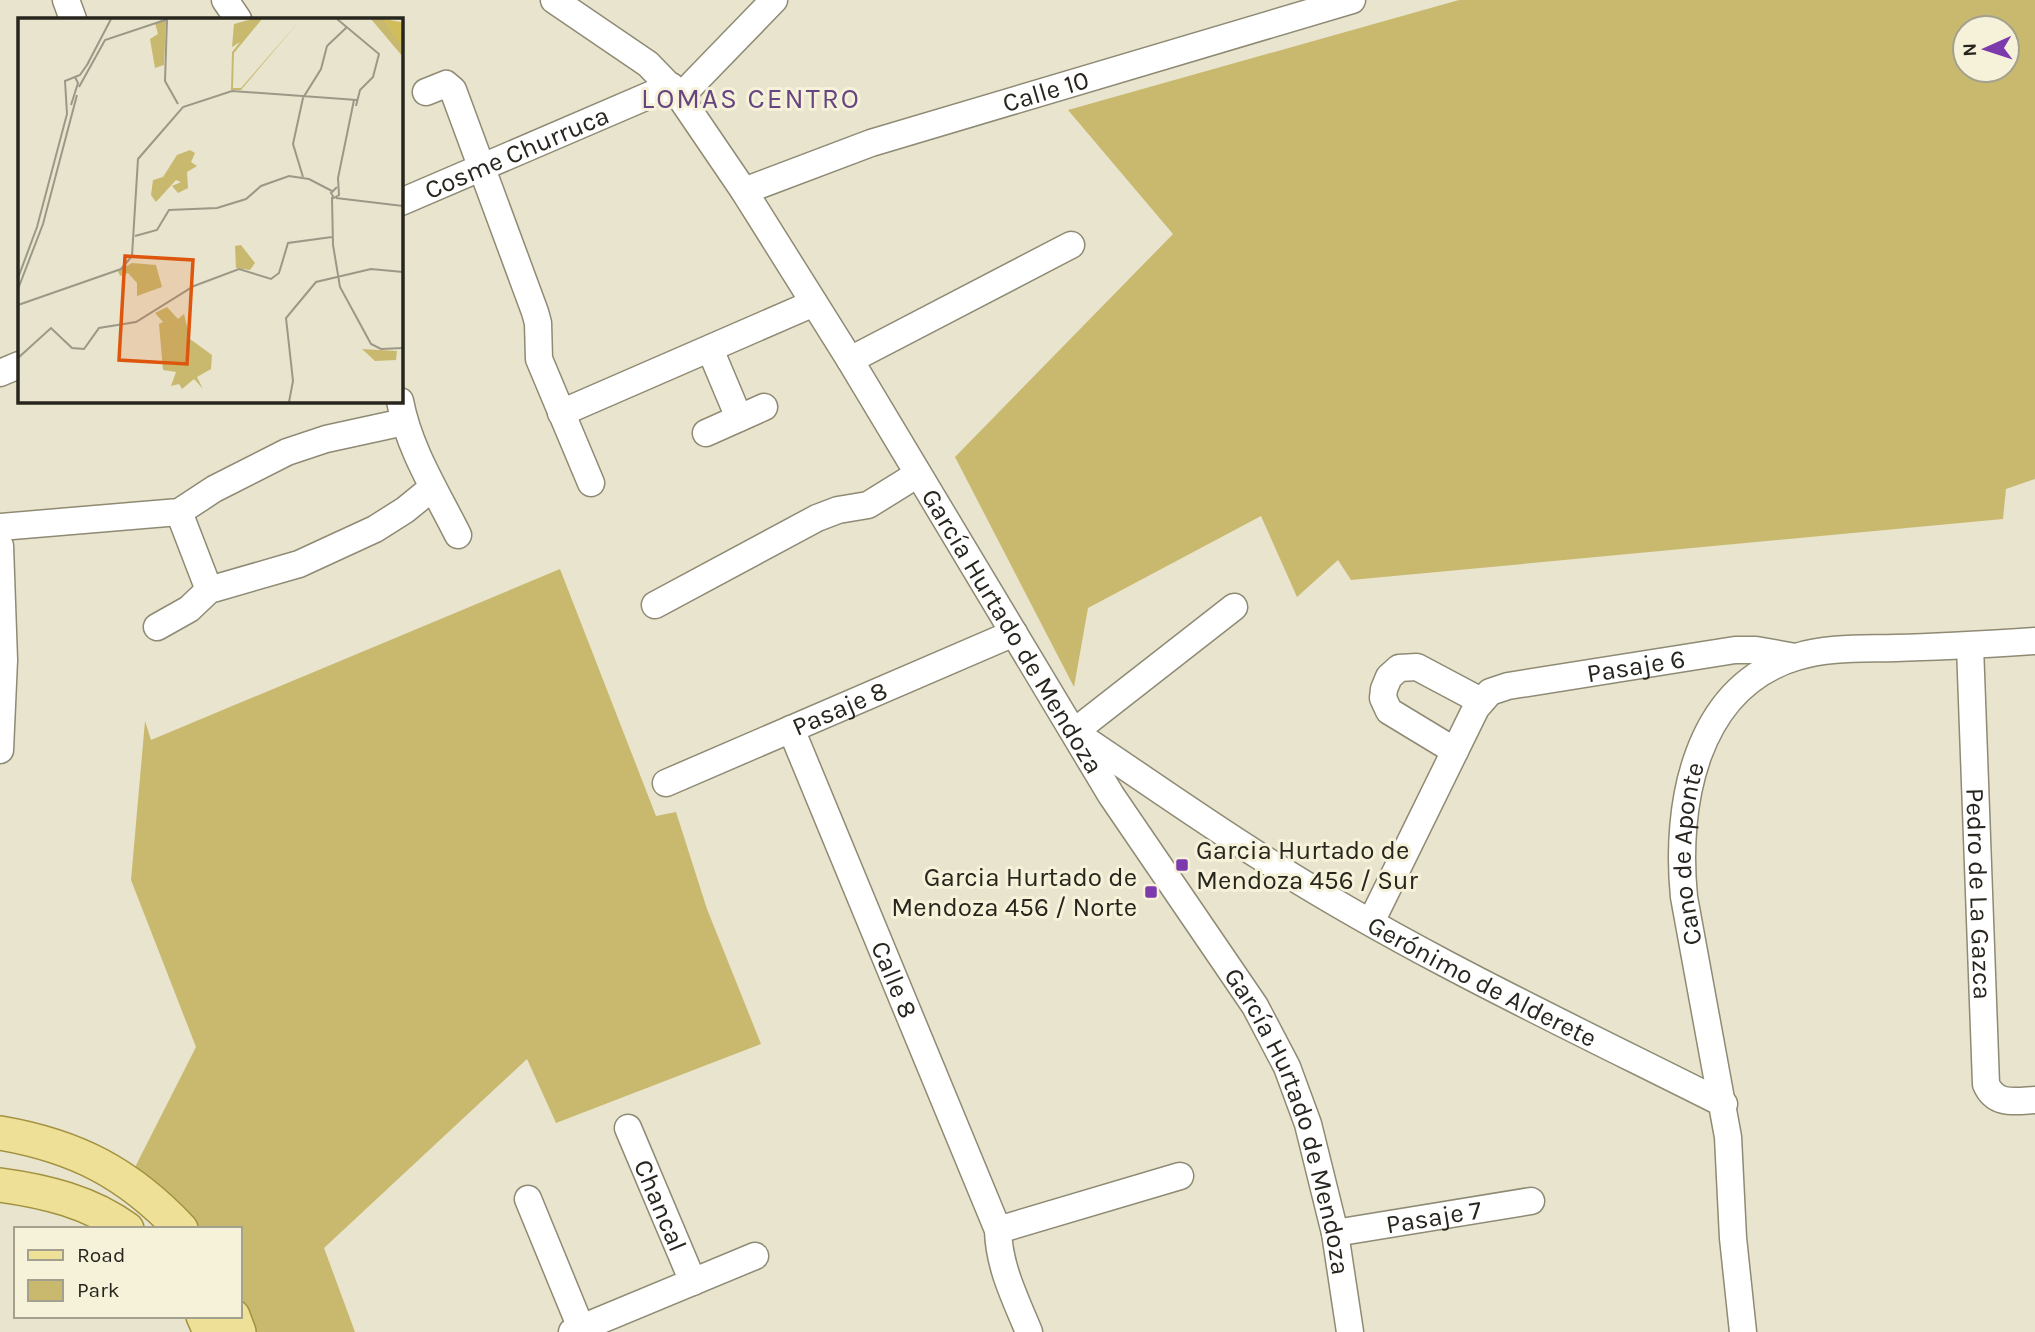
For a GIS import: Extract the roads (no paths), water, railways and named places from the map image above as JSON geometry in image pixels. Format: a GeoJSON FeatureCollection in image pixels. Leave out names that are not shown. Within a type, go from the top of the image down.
{"type":"FeatureCollection","features":[{"type":"Feature","properties":{"kind":"main road"},"geometry":{"type":"LineString","coordinates":[[0,1133],[49,1144],[97,1162],[141,1191],[179,1227]]}},
{"type":"Feature","properties":{"kind":"main road"},"geometry":{"type":"LineString","coordinates":[[0,1185],[74,1201],[99,1211],[124,1227]]}},
{"type":"Feature","properties":{"kind":"street"},"geometry":{"type":"LineString","coordinates":[[66,0],[74,18]]}},
{"type":"Feature","properties":{"kind":"street"},"geometry":{"type":"LineString","coordinates":[[225,0],[237,18]]}},
{"type":"Feature","properties":{"kind":"street","name":"García Hurtado de Mendoza"},"geometry":{"type":"LineString","coordinates":[[554,0],[648,64],[676,92],[744,191],[850,360],[1111,795],[1233,972],[1274,1041],[1298,1094],[1308,1124],[1335,1233],[1350,1332]]}},
{"type":"Feature","properties":{"kind":"street","name":"Cosme Churruca"},"geometry":{"type":"LineString","coordinates":[[402,202],[676,92],[775,0]]}},
{"type":"Feature","properties":{"kind":"street","name":"Calle 10"},"geometry":{"type":"LineString","coordinates":[[744,191],[871,143],[1352,0]]}},
{"type":"Feature","properties":{"kind":"street"},"geometry":{"type":"LineString","coordinates":[[425,92],[442,85],[452,87],[535,312],[539,359],[590,483]]}},
{"type":"Feature","properties":{"kind":"street"},"geometry":{"type":"LineString","coordinates":[[850,360],[1071,245]]}},
{"type":"Feature","properties":{"kind":"street"},"geometry":{"type":"LineString","coordinates":[[561,413],[814,303]]}},
{"type":"Feature","properties":{"kind":"street"},"geometry":{"type":"LineString","coordinates":[[710,349],[739,418]]}},
{"type":"Feature","properties":{"kind":"street"},"geometry":{"type":"LineString","coordinates":[[0,373],[18,365]]}},
{"type":"Feature","properties":{"kind":"street"},"geometry":{"type":"LineString","coordinates":[[706,433],[764,407]]}},
{"type":"Feature","properties":{"kind":"street"},"geometry":{"type":"LineString","coordinates":[[0,527],[179,512],[214,489],[287,452],[352,432],[402,411],[432,488],[458,534]]}},
{"type":"Feature","properties":{"kind":"street"},"geometry":{"type":"LineString","coordinates":[[655,605],[817,518],[838,510],[868,505],[918,474]]}},
{"type":"Feature","properties":{"kind":"street"},"geometry":{"type":"LineString","coordinates":[[157,626],[189,609],[209,590],[299,564],[375,529],[432,488]]}},
{"type":"Feature","properties":{"kind":"street"},"geometry":{"type":"LineString","coordinates":[[179,512],[209,590]]}},
{"type":"Feature","properties":{"kind":"street"},"geometry":{"type":"LineString","coordinates":[[0,546],[4,660],[0,750]]}},
{"type":"Feature","properties":{"kind":"street"},"geometry":{"type":"LineString","coordinates":[[1073,732],[1234,607]]}},
{"type":"Feature","properties":{"kind":"street","name":"Pasaje 8"},"geometry":{"type":"LineString","coordinates":[[666,783],[1014,633]]}},
{"type":"Feature","properties":{"kind":"street","name":"Cano de Aponte"},"geometry":{"type":"LineString","coordinates":[[1743,1332],[1734,1251],[1724,1104],[1684,897],[1680,846],[1686,791],[1707,735],[1732,696],[1763,671],[1795,657],[1834,650],[2035,641]]}},
{"type":"Feature","properties":{"kind":"street","name":"Pedro de La Gazca"},"geometry":{"type":"LineString","coordinates":[[1970,646],[1986,1084],[1992,1095],[2003,1101],[2035,1100]]}},
{"type":"Feature","properties":{"kind":"street","name":"Pasaje 6"},"geometry":{"type":"LineString","coordinates":[[1481,701],[1490,692],[1508,686],[1714,652],[1756,650],[1795,657]]}},
{"type":"Feature","properties":{"kind":"street"},"geometry":{"type":"LineString","coordinates":[[1371,922],[1481,701],[1417,667],[1399,668],[1389,677],[1383,698],[1389,712],[1455,751]]}},
{"type":"Feature","properties":{"kind":"street","name":"Calle 8"},"geometry":{"type":"LineString","coordinates":[[791,729],[998,1230]]}},
{"type":"Feature","properties":{"kind":"street","name":"Gerónimo de Alderete"},"geometry":{"type":"LineString","coordinates":[[1073,732],[1264,860],[1371,922],[1724,1104]]}},
{"type":"Feature","properties":{"kind":"street","name":"Chancal"},"geometry":{"type":"LineString","coordinates":[[628,1128],[693,1282]]}},
{"type":"Feature","properties":{"kind":"street"},"geometry":{"type":"LineString","coordinates":[[1029,1332],[1004,1270],[999,1251],[998,1230],[1180,1176]]}},
{"type":"Feature","properties":{"kind":"street"},"geometry":{"type":"LineString","coordinates":[[528,1199],[576,1330]]}},
{"type":"Feature","properties":{"kind":"street","name":"Pasaje 7"},"geometry":{"type":"LineString","coordinates":[[1335,1233],[1531,1201]]}},
{"type":"Feature","properties":{"kind":"street","name":"Chancal"},"geometry":{"type":"LineString","coordinates":[[576,1330],[755,1256]]}},
{"type":"Feature","properties":{"kind":"place","name":"Garcia Hurtado de Mendoza 456 / Sur"},"geometry":{"type":"Point","coordinates":[1182,865]}},
{"type":"Feature","properties":{"kind":"place","name":"Garcia Hurtado de Mendoza 456 / Norte"},"geometry":{"type":"Point","coordinates":[1151,892]}},
{"type":"Feature","properties":{"kind":"district","name":"LOMAS CENTRO"},"geometry":{"type":"Point","coordinates":[751,98]}}]}
